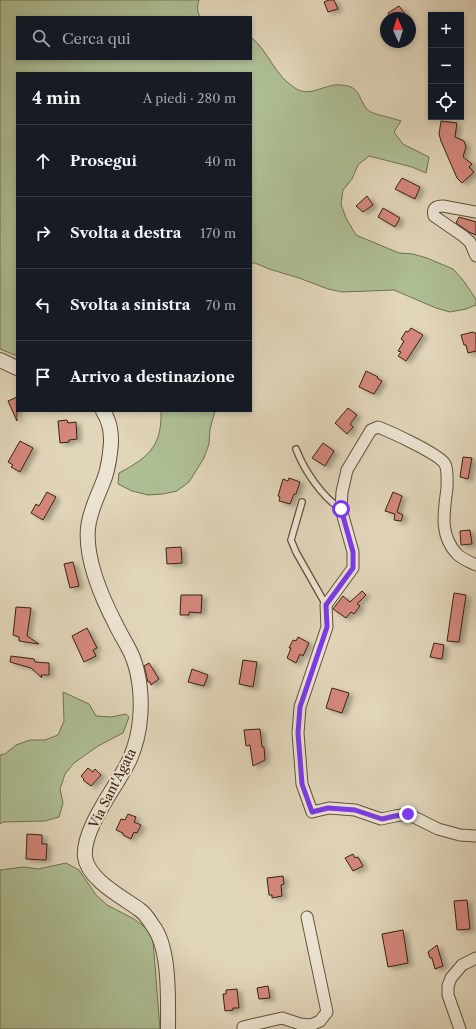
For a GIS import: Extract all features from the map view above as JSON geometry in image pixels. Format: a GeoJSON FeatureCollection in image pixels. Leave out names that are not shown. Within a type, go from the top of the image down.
{"type":"FeatureCollection","features":[{"type":"Feature","properties":{"kind":"street"},"geometry":{"type":"LineString","coordinates":[[476,212],[438,206],[433,212],[434,216],[470,242],[476,256]]}},
{"type":"Feature","properties":{"kind":"street"},"geometry":{"type":"LineString","coordinates":[[0,360],[16,368]]}},
{"type":"Feature","properties":{"kind":"street","name":"Via Sant'Agata"},"geometry":{"type":"LineString","coordinates":[[104,412],[109,419],[111,432],[110,459],[105,478],[91,512],[88,530],[90,548],[93,568],[100,591],[133,658],[137,673],[140,718],[136,741],[130,759],[94,823],[86,846],[85,857],[88,866],[93,873],[112,892],[142,911],[156,930],[164,952],[168,995],[168,1029]]}},
{"type":"Feature","properties":{"kind":"street"},"geometry":{"type":"LineString","coordinates":[[476,565],[458,555],[447,540],[444,522],[447,484],[444,462],[423,448],[391,432],[378,427],[371,430],[347,470],[342,492],[341,509],[353,552],[353,568],[326,605],[327,627],[300,707],[298,733],[302,784],[312,812],[328,808],[355,810],[382,819],[408,814],[438,829],[460,835],[476,836]]}},
{"type":"Feature","properties":{"kind":"street"},"geometry":{"type":"LineString","coordinates":[[244,1029],[243,1027],[282,1018],[300,1024],[311,1025],[320,1021],[327,1012],[307,917]]}},
{"type":"Feature","properties":{"kind":"street"},"geometry":{"type":"LineString","coordinates":[[460,1029],[448,995],[448,986],[451,978],[462,965],[476,958]]}},
{"type":"Feature","properties":{"kind":"lane"},"geometry":{"type":"LineString","coordinates":[[296,448],[301,462],[321,491],[331,502],[341,509]]}},
{"type":"Feature","properties":{"kind":"lane"},"geometry":{"type":"LineString","coordinates":[[302,502],[291,540],[296,552],[326,605]]}},
{"type":"Feature","properties":{"kind":"green space"},"geometry":{"type":"Polygon","coordinates":[[[0,0],[199,0],[198,13],[200,16],[16,16],[16,60],[252,60],[252,38],[263,50],[282,77],[299,90],[308,92],[337,85],[348,86],[356,90],[369,111],[401,121],[394,132],[403,144],[429,157],[426,173],[412,167],[369,156],[358,165],[352,179],[343,190],[341,204],[346,218],[356,235],[399,253],[413,254],[427,258],[453,269],[463,280],[476,299],[476,305],[466,309],[450,312],[436,308],[394,290],[342,292],[328,289],[252,263],[252,72],[16,72],[16,356],[0,349],[0,0]]]}},
{"type":"Feature","properties":{"kind":"green space"},"geometry":{"type":"Polygon","coordinates":[[[161,412],[215,412],[210,429],[209,444],[204,458],[189,482],[177,491],[148,495],[132,491],[118,484],[119,473],[146,456],[152,449],[156,442],[161,423],[161,412]]]}},
{"type":"Feature","properties":{"kind":"green space"},"geometry":{"type":"Polygon","coordinates":[[[63,692],[89,704],[96,716],[111,717],[126,714],[129,717],[123,733],[98,746],[74,763],[65,774],[60,789],[63,803],[59,817],[45,821],[3,822],[0,824],[0,755],[5,754],[16,745],[30,740],[45,740],[58,735],[64,721],[63,692]]]}},
{"type":"Feature","properties":{"kind":"green space"},"geometry":{"type":"Polygon","coordinates":[[[66,863],[79,870],[96,895],[107,905],[134,919],[146,928],[153,941],[160,1029],[0,1029],[0,870],[24,867],[38,869],[66,863]]]}},
{"type":"Feature","properties":{"kind":"building"},"geometry":{"type":"Polygon","coordinates":[[[334,0],[338,9],[328,12],[324,2],[334,0]]]}},
{"type":"Feature","properties":{"kind":"building"},"geometry":{"type":"Polygon","coordinates":[[[399,6],[404,12],[390,12],[399,6]]]}},
{"type":"Feature","properties":{"kind":"building"},"geometry":{"type":"Polygon","coordinates":[[[441,121],[457,123],[455,137],[464,141],[466,147],[463,157],[472,164],[469,167],[474,172],[462,183],[457,178],[441,141],[439,134],[441,121]]]}},
{"type":"Feature","properties":{"kind":"building"},"geometry":{"type":"Polygon","coordinates":[[[402,178],[420,187],[415,199],[395,189],[402,178]]]}},
{"type":"Feature","properties":{"kind":"building"},"geometry":{"type":"Polygon","coordinates":[[[367,196],[373,205],[363,212],[356,206],[367,196]]]}},
{"type":"Feature","properties":{"kind":"building"},"geometry":{"type":"Polygon","coordinates":[[[383,208],[400,218],[395,227],[378,217],[383,208]]]}},
{"type":"Feature","properties":{"kind":"building"},"geometry":{"type":"Polygon","coordinates":[[[459,217],[476,222],[476,235],[456,223],[459,217]]]}},
{"type":"Feature","properties":{"kind":"building"},"geometry":{"type":"Polygon","coordinates":[[[411,328],[423,335],[406,361],[398,356],[401,352],[398,351],[404,341],[401,339],[406,331],[408,332],[411,328]]]}},
{"type":"Feature","properties":{"kind":"building"},"geometry":{"type":"Polygon","coordinates":[[[473,332],[476,333],[476,351],[468,353],[461,335],[473,332]]]}},
{"type":"Feature","properties":{"kind":"building"},"geometry":{"type":"Polygon","coordinates":[[[366,371],[378,377],[377,378],[382,381],[374,394],[359,387],[366,371]]]}},
{"type":"Feature","properties":{"kind":"building"},"geometry":{"type":"Polygon","coordinates":[[[16,397],[17,421],[8,401],[16,397]]]}},
{"type":"Feature","properties":{"kind":"building"},"geometry":{"type":"Polygon","coordinates":[[[348,408],[357,415],[350,424],[353,427],[347,434],[335,423],[348,408]]]}},
{"type":"Feature","properties":{"kind":"building"},"geometry":{"type":"Polygon","coordinates":[[[67,420],[68,423],[76,422],[77,439],[60,443],[58,421],[67,420]]]}},
{"type":"Feature","properties":{"kind":"building"},"geometry":{"type":"Polygon","coordinates":[[[20,441],[33,448],[20,472],[11,467],[13,465],[8,462],[20,441]]]}},
{"type":"Feature","properties":{"kind":"building"},"geometry":{"type":"Polygon","coordinates":[[[323,443],[334,451],[325,466],[312,458],[323,443]]]}},
{"type":"Feature","properties":{"kind":"building"},"geometry":{"type":"Polygon","coordinates":[[[463,457],[472,458],[468,479],[460,477],[463,457]]]}},
{"type":"Feature","properties":{"kind":"building"},"geometry":{"type":"Polygon","coordinates":[[[289,478],[300,482],[296,494],[294,494],[290,504],[279,501],[280,497],[278,496],[283,479],[288,481],[289,478]]]}},
{"type":"Feature","properties":{"kind":"building"},"geometry":{"type":"Polygon","coordinates":[[[47,492],[56,497],[43,520],[31,513],[36,504],[39,506],[47,492]]]}},
{"type":"Feature","properties":{"kind":"building"},"geometry":{"type":"Polygon","coordinates":[[[393,492],[402,496],[397,512],[403,515],[401,521],[394,520],[395,514],[385,511],[393,492]]]}},
{"type":"Feature","properties":{"kind":"building"},"geometry":{"type":"Polygon","coordinates":[[[470,530],[472,544],[461,545],[460,531],[470,530]]]}},
{"type":"Feature","properties":{"kind":"building"},"geometry":{"type":"Polygon","coordinates":[[[181,547],[182,563],[167,564],[166,548],[181,547]]]}},
{"type":"Feature","properties":{"kind":"building"},"geometry":{"type":"Polygon","coordinates":[[[73,562],[79,586],[70,588],[64,564],[73,562]]]}},
{"type":"Feature","properties":{"kind":"building"},"geometry":{"type":"Polygon","coordinates":[[[362,591],[366,595],[357,604],[360,606],[354,614],[351,612],[346,618],[333,609],[343,596],[350,602],[362,591]]]}},
{"type":"Feature","properties":{"kind":"building"},"geometry":{"type":"Polygon","coordinates":[[[454,593],[466,595],[459,642],[447,641],[454,593]]]}},
{"type":"Feature","properties":{"kind":"building"},"geometry":{"type":"Polygon","coordinates":[[[181,595],[202,595],[201,613],[189,612],[189,615],[180,615],[181,595]]]}},
{"type":"Feature","properties":{"kind":"building"},"geometry":{"type":"Polygon","coordinates":[[[16,607],[31,608],[27,636],[39,644],[19,641],[19,637],[13,635],[16,607]]]}},
{"type":"Feature","properties":{"kind":"building"},"geometry":{"type":"Polygon","coordinates":[[[87,628],[97,648],[93,650],[96,656],[84,662],[72,636],[87,628]]]}},
{"type":"Feature","properties":{"kind":"building"},"geometry":{"type":"Polygon","coordinates":[[[298,637],[309,643],[303,656],[300,654],[296,663],[287,658],[291,648],[289,648],[293,640],[296,641],[298,637]]]}},
{"type":"Feature","properties":{"kind":"building"},"geometry":{"type":"Polygon","coordinates":[[[434,643],[444,645],[442,659],[430,657],[434,643]]]}},
{"type":"Feature","properties":{"kind":"building"},"geometry":{"type":"Polygon","coordinates":[[[11,656],[34,659],[35,662],[49,663],[49,675],[41,675],[42,678],[31,668],[10,662],[11,656]]]}},
{"type":"Feature","properties":{"kind":"building"},"geometry":{"type":"Polygon","coordinates":[[[243,660],[257,662],[253,687],[239,684],[243,660]]]}},
{"type":"Feature","properties":{"kind":"building"},"geometry":{"type":"Polygon","coordinates":[[[149,663],[159,679],[151,685],[150,682],[148,682],[144,666],[149,663]]]}},
{"type":"Feature","properties":{"kind":"building"},"geometry":{"type":"Polygon","coordinates":[[[192,669],[208,675],[204,686],[188,682],[192,669]]]}},
{"type":"Feature","properties":{"kind":"building"},"geometry":{"type":"Polygon","coordinates":[[[332,688],[349,693],[342,713],[326,708],[332,688]]]}},
{"type":"Feature","properties":{"kind":"building"},"geometry":{"type":"Polygon","coordinates":[[[260,729],[265,760],[253,766],[250,745],[246,746],[244,730],[260,729]]]}},
{"type":"Feature","properties":{"kind":"building"},"geometry":{"type":"Polygon","coordinates":[[[88,768],[93,772],[95,769],[101,775],[91,786],[83,780],[84,779],[81,776],[88,768]]]}},
{"type":"Feature","properties":{"kind":"building"},"geometry":{"type":"Polygon","coordinates":[[[128,814],[136,817],[134,822],[141,825],[137,833],[134,832],[131,839],[116,830],[121,819],[125,820],[128,814]]]}},
{"type":"Feature","properties":{"kind":"building"},"geometry":{"type":"Polygon","coordinates":[[[27,834],[42,835],[42,844],[47,844],[46,860],[26,859],[27,834]]]}},
{"type":"Feature","properties":{"kind":"building"},"geometry":{"type":"Polygon","coordinates":[[[353,854],[355,858],[358,857],[363,866],[353,871],[345,858],[353,854]]]}},
{"type":"Feature","properties":{"kind":"building"},"geometry":{"type":"Polygon","coordinates":[[[283,876],[284,884],[281,885],[282,896],[272,898],[272,895],[269,895],[267,878],[283,876]]]}},
{"type":"Feature","properties":{"kind":"building"},"geometry":{"type":"Polygon","coordinates":[[[467,900],[470,929],[457,930],[454,901],[467,900]]]}},
{"type":"Feature","properties":{"kind":"building"},"geometry":{"type":"Polygon","coordinates":[[[403,930],[408,963],[388,967],[382,934],[403,930]]]}},
{"type":"Feature","properties":{"kind":"building"},"geometry":{"type":"Polygon","coordinates":[[[437,945],[443,966],[435,969],[432,958],[430,958],[428,952],[437,945]]]}},
{"type":"Feature","properties":{"kind":"building"},"geometry":{"type":"Polygon","coordinates":[[[268,986],[270,998],[259,999],[257,988],[268,986]]]}},
{"type":"Feature","properties":{"kind":"building"},"geometry":{"type":"Polygon","coordinates":[[[237,989],[239,1008],[233,1008],[233,1010],[225,1011],[223,994],[226,994],[226,990],[237,989]]]}},
{"type":"Feature","properties":{"kind":"route"},"geometry":{"type":"LineString","coordinates":[[341,509],[353,552],[353,568],[331,596],[326,605],[327,627],[304,690],[300,707],[298,733],[302,784],[312,812],[328,808],[355,810],[382,819],[408,814]]}}]}
